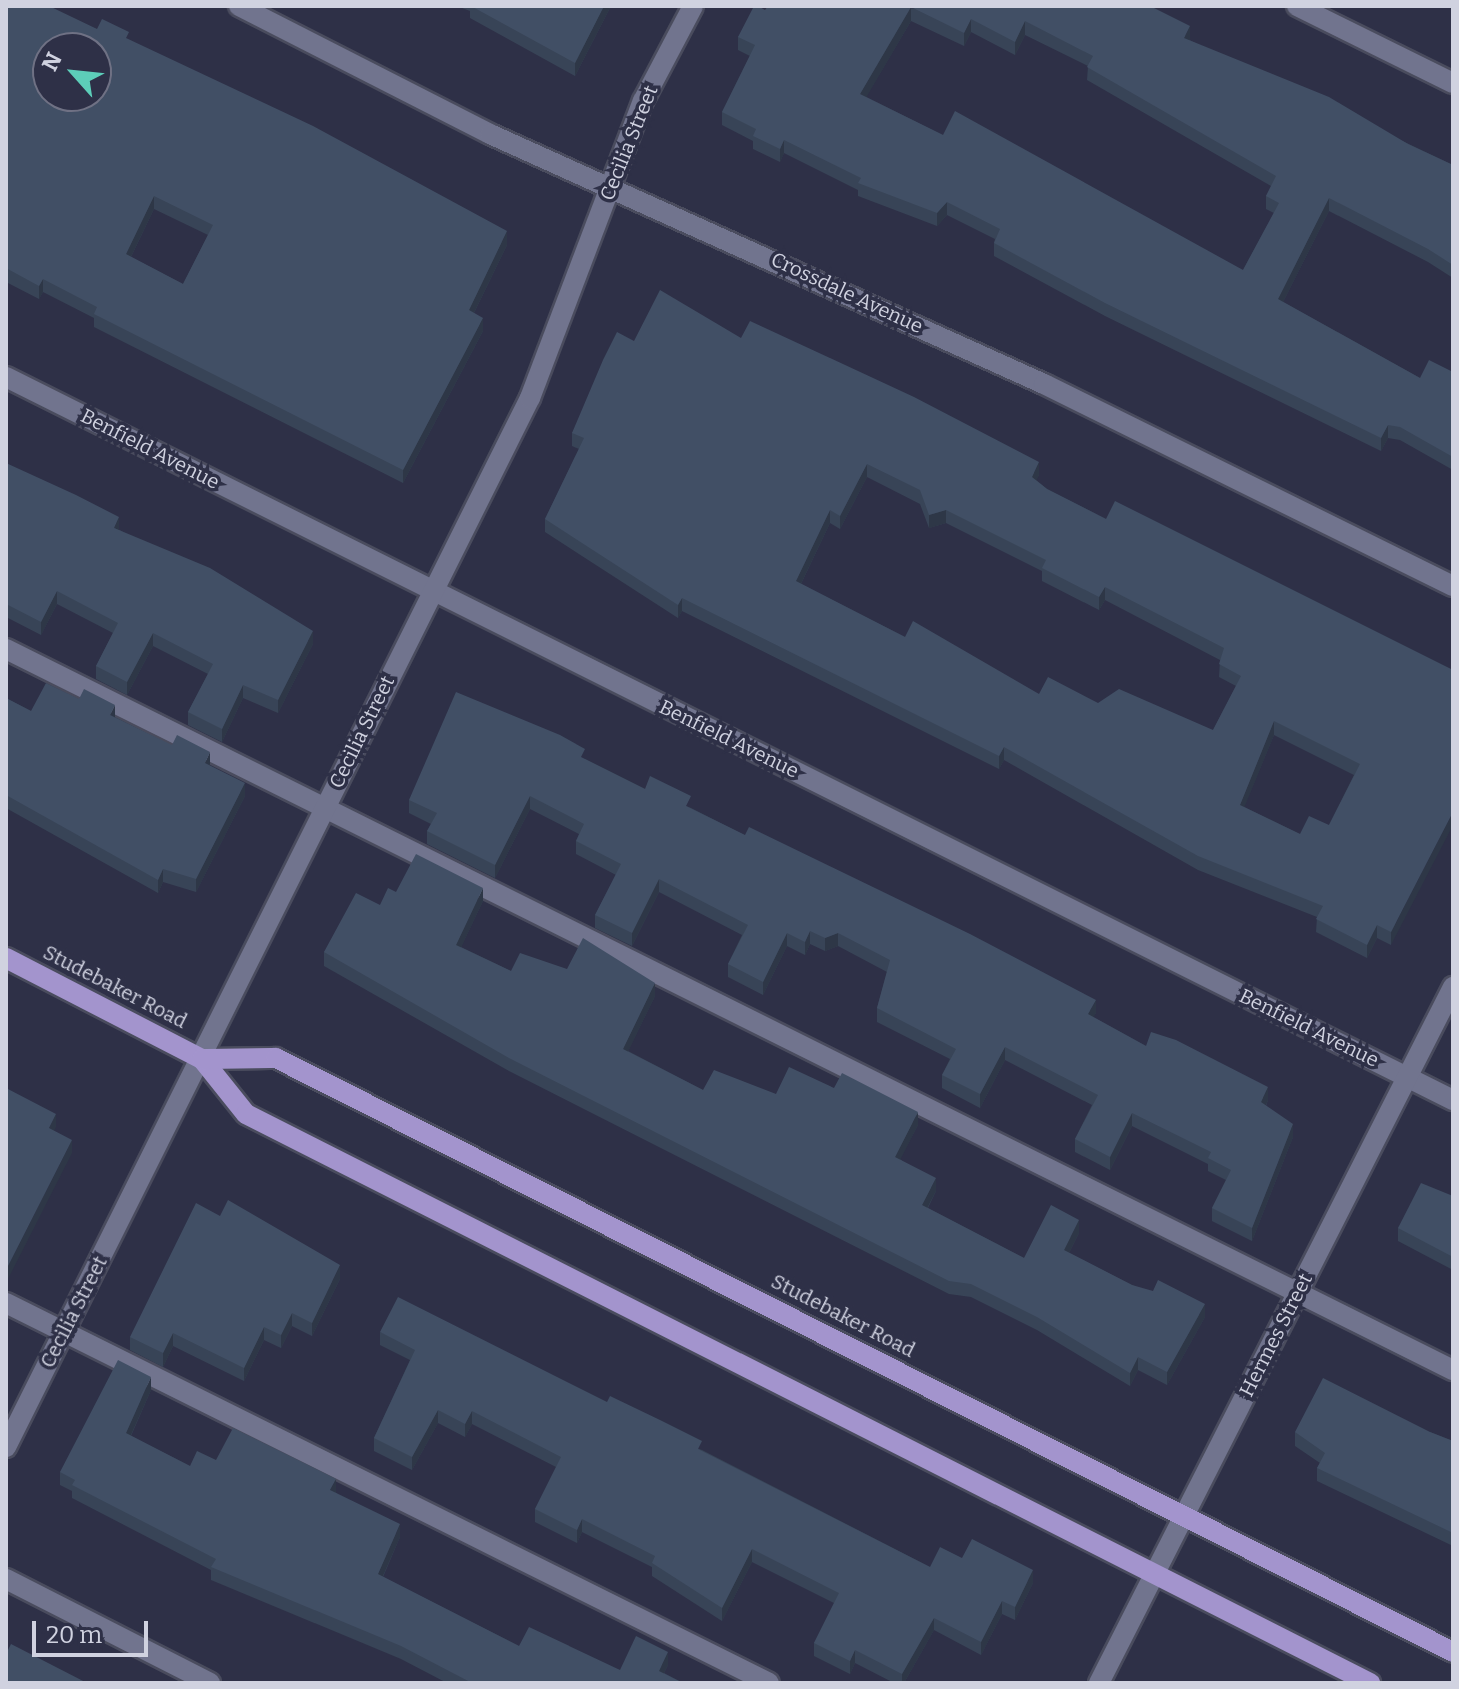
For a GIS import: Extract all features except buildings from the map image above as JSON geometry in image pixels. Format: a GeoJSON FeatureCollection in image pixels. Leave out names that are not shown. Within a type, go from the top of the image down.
{"type":"FeatureCollection","features":[{"type":"Feature","properties":{"kind":"main road","name":"Studebaker Road"},"geometry":{"type":"LineString","coordinates":[[6,958],[202,1059],[246,1114],[1370,1683]]}},
{"type":"Feature","properties":{"kind":"main road","name":"Studebaker Road"},"geometry":{"type":"LineString","coordinates":[[202,1059],[276,1058],[1453,1652]]}},
{"type":"Feature","properties":{"kind":"street","name":"Crossdale Avenue"},"geometry":{"type":"LineString","coordinates":[[239,6],[490,134],[612,184],[1044,384],[1453,586]]}},
{"type":"Feature","properties":{"kind":"street","name":"Cecilia Street"},"geometry":{"type":"LineString","coordinates":[[6,1447],[530,398],[643,101],[693,6]]}},
{"type":"Feature","properties":{"kind":"street"},"geometry":{"type":"LineString","coordinates":[[1297,6],[1453,83]]}},
{"type":"Feature","properties":{"kind":"street","name":"Benfield Avenue"},"geometry":{"type":"LineString","coordinates":[[6,377],[1453,1100]]}},
{"type":"Feature","properties":{"kind":"street"},"geometry":{"type":"LineString","coordinates":[[6,649],[1453,1370]]}},
{"type":"Feature","properties":{"kind":"street","name":"Hermes Street"},"geometry":{"type":"LineString","coordinates":[[1099,1683],[1453,987]]}},
{"type":"Feature","properties":{"kind":"street"},"geometry":{"type":"LineString","coordinates":[[6,1303],[769,1683]]}},
{"type":"Feature","properties":{"kind":"street"},"geometry":{"type":"LineString","coordinates":[[6,1579],[210,1683]]}}]}
